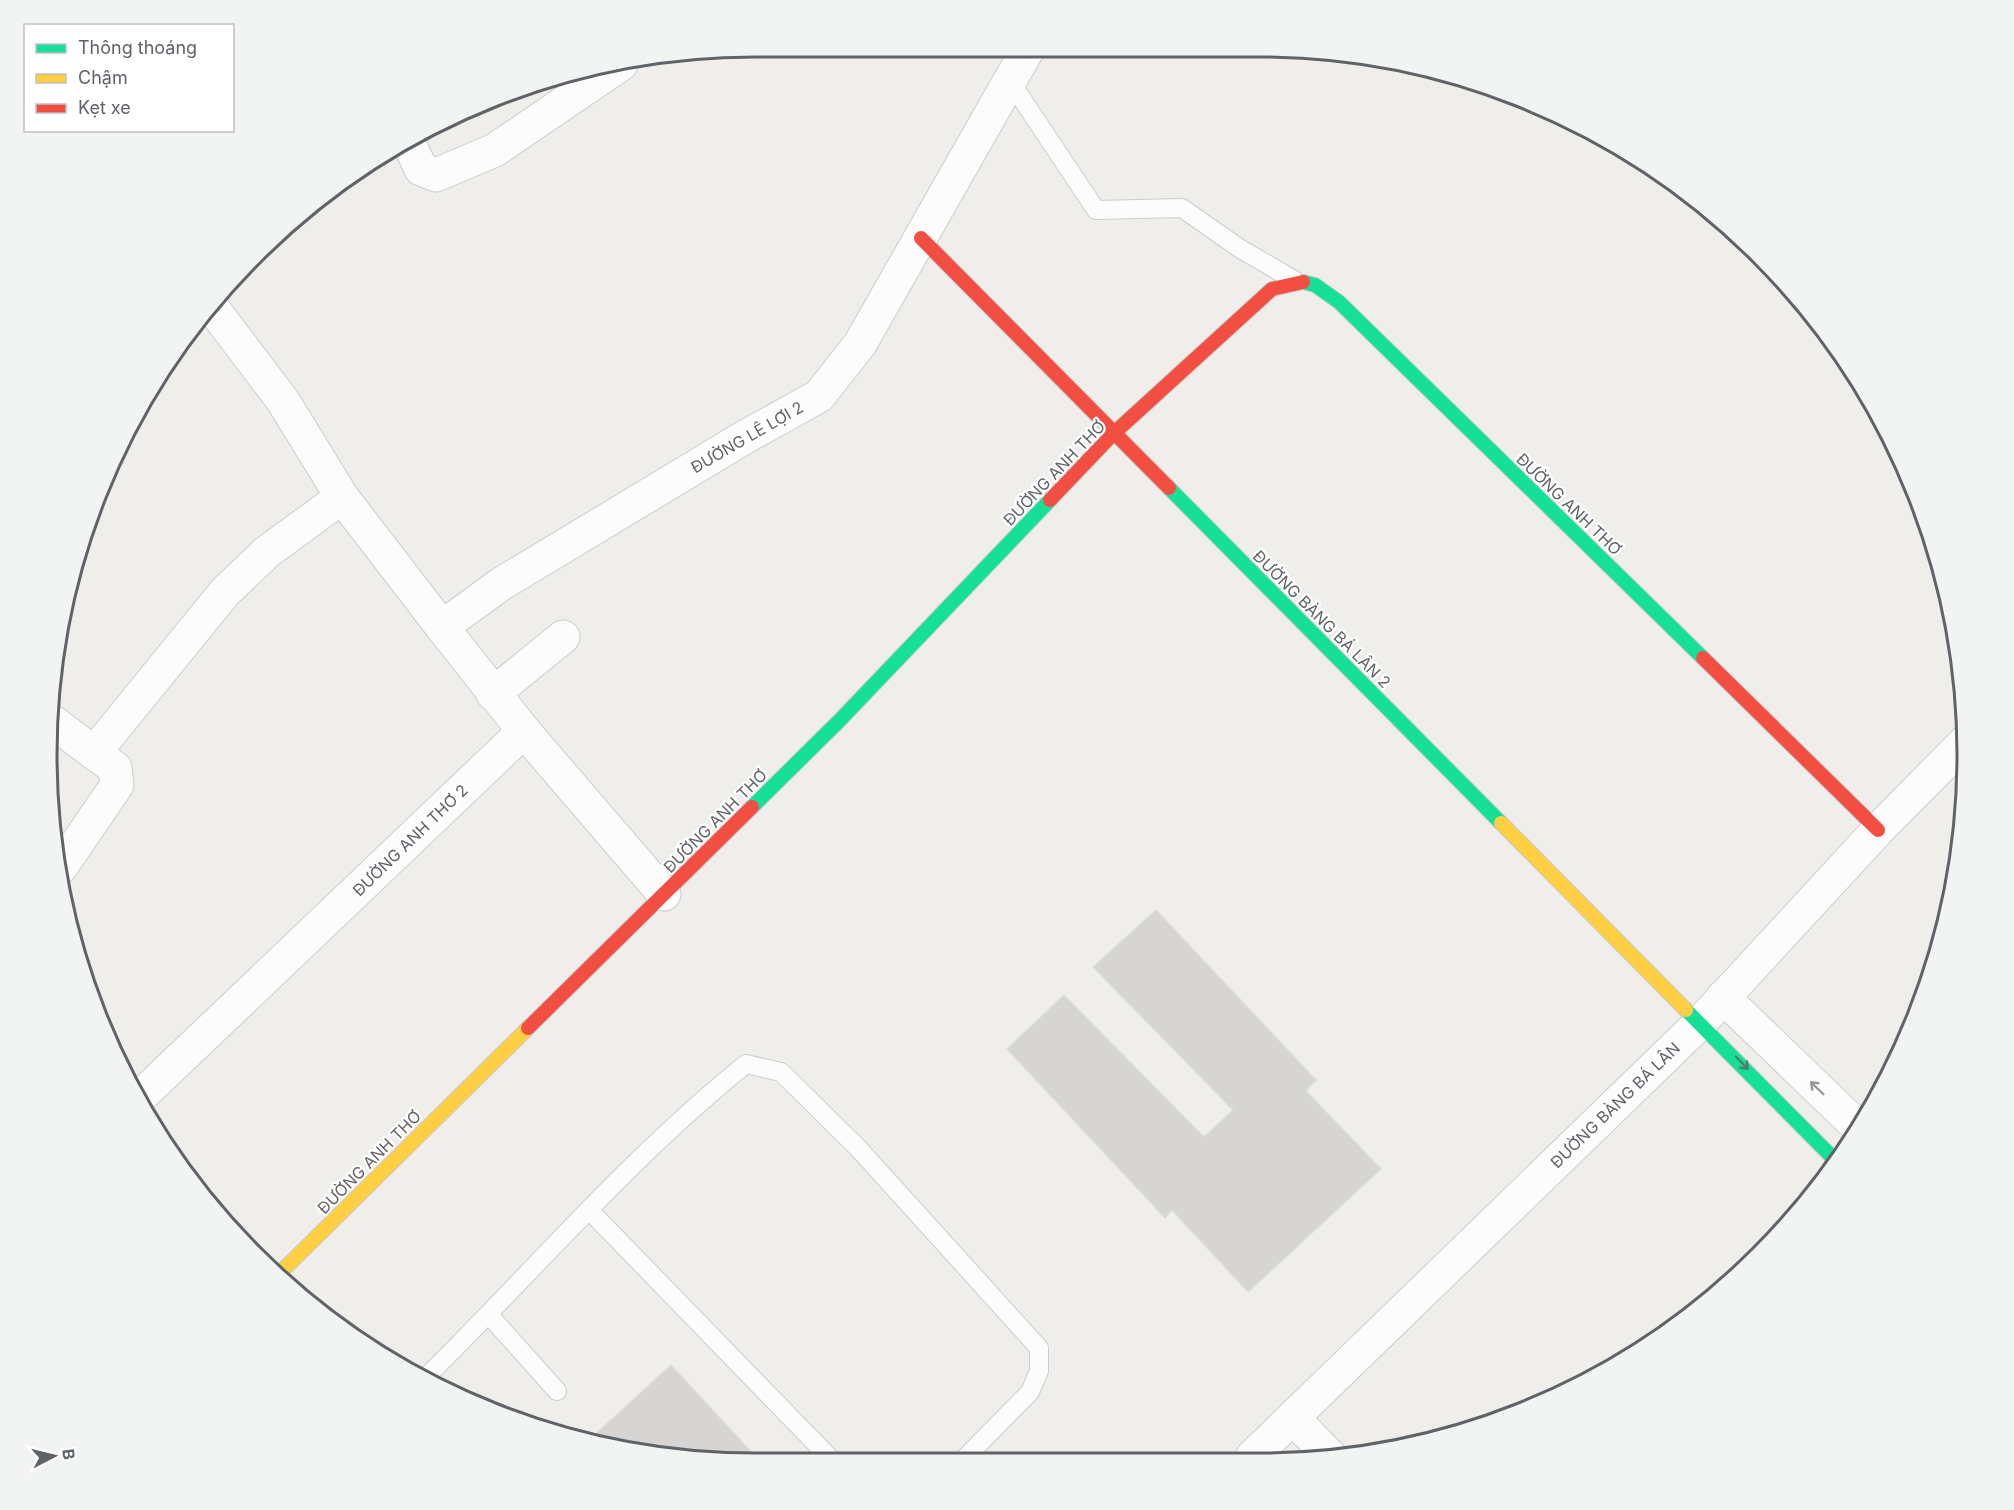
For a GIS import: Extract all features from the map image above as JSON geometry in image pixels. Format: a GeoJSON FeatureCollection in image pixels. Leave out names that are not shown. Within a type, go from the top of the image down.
{"type":"FeatureCollection","features":[{"type":"Feature","properties":{"kind":"street","name":"ĐƯỜNG LÊ LỢI 2"},"geometry":{"type":"LineString","coordinates":[[442,627],[501,584],[745,437],[819,396],[860,344],[1023,57]]}},
{"type":"Feature","properties":{"kind":"street"},"geometry":{"type":"LineString","coordinates":[[411,148],[421,169],[436,175],[495,150],[608,73]]}},
{"type":"Feature","properties":{"kind":"street","name":"ĐƯỜNG BÀNG BÁ LÂN 2"},"geometry":{"type":"LineString","coordinates":[[921,238],[1113,434],[1701,1022],[1830,1155]]}},
{"type":"Feature","properties":{"kind":"street","name":"ĐƯỜNG ANH THƠ"},"geometry":{"type":"LineString","coordinates":[[284,1270],[840,720],[1113,434],[1272,289],[1294,280],[1317,283],[1339,302],[1878,830]]}},
{"type":"Feature","properties":{"kind":"street"},"geometry":{"type":"LineString","coordinates":[[216,312],[283,401],[342,497],[493,694],[664,894]]}},
{"type":"Feature","properties":{"kind":"street"},"geometry":{"type":"LineString","coordinates":[[94,753],[225,592],[267,552],[342,497]]}},
{"type":"Feature","properties":{"kind":"street"},"geometry":{"type":"LineString","coordinates":[[493,694],[563,637]]}},
{"type":"Feature","properties":{"kind":"street"},"geometry":{"type":"LineString","coordinates":[[58,726],[115,768],[118,776],[117,785],[65,861]]}},
{"type":"Feature","properties":{"kind":"street","name":"ĐƯỜNG ANH THƠ 2"},"geometry":{"type":"LineString","coordinates":[[145,1093],[524,731]]}},
{"type":"Feature","properties":{"kind":"street","name":"ĐƯỜNG BÀNG BÁ LÂN"},"geometry":{"type":"LineString","coordinates":[[1257,1453],[1701,1022],[1878,830],[1957,750]]}},
{"type":"Feature","properties":{"kind":"street"},"geometry":{"type":"LineString","coordinates":[[1723,997],[1852,1121]]}},
{"type":"Feature","properties":{"kind":"street"},"geometry":{"type":"LineString","coordinates":[[1293,1418],[1323,1450]]}},
{"type":"Feature","properties":{"kind":"lane"},"geometry":{"type":"LineString","coordinates":[[1010,81],[1096,210],[1182,208],[1239,248],[1294,280]]}},
{"type":"Feature","properties":{"kind":"lane"},"geometry":{"type":"LineString","coordinates":[[431,1373],[489,1316],[590,1210],[709,1094],[746,1064],[781,1072],[858,1148],[1039,1348],[1039,1371],[1030,1392],[971,1453]]}},
{"type":"Feature","properties":{"kind":"lane"},"geometry":{"type":"LineString","coordinates":[[590,1210],[824,1453]]}},
{"type":"Feature","properties":{"kind":"lane"},"geometry":{"type":"LineString","coordinates":[[489,1316],[557,1391]]}},
{"type":"Feature","properties":{"kind":"building"},"geometry":{"type":"Polygon","coordinates":[[[1156,910],[1316,1080],[1306,1091],[1381,1169],[1248,1292],[1172,1210],[1165,1218],[1007,1049],[1064,995],[1204,1137],[1233,1110],[1093,967],[1156,910]]]}},
{"type":"Feature","properties":{"kind":"building"},"geometry":{"type":"Polygon","coordinates":[[[671,1365],[752,1453],[709,1452],[664,1447],[595,1434],[671,1365]]]}},
{"type":"Feature","properties":{"kind":"traffic: fast"},"geometry":{"type":"LineString","coordinates":[[1303,282],[1315,285],[1339,302],[1703,658]]}},
{"type":"Feature","properties":{"kind":"traffic: fast"},"geometry":{"type":"LineString","coordinates":[[1169,488],[1501,823]]}},
{"type":"Feature","properties":{"kind":"traffic: fast"},"geometry":{"type":"LineString","coordinates":[[752,807],[840,720],[1050,500]]}},
{"type":"Feature","properties":{"kind":"traffic: fast"},"geometry":{"type":"LineString","coordinates":[[1686,1010],[1830,1155]]}},
{"type":"Feature","properties":{"kind":"traffic: slow"},"geometry":{"type":"LineString","coordinates":[[1501,823],[1686,1010]]}},
{"type":"Feature","properties":{"kind":"traffic: slow"},"geometry":{"type":"LineString","coordinates":[[284,1270],[528,1028]]}},
{"type":"Feature","properties":{"kind":"traffic: jam"},"geometry":{"type":"LineString","coordinates":[[921,238],[1169,488]]}},
{"type":"Feature","properties":{"kind":"traffic: jam"},"geometry":{"type":"LineString","coordinates":[[1050,500],[1113,434],[1272,289],[1303,282]]}},
{"type":"Feature","properties":{"kind":"traffic: jam"},"geometry":{"type":"LineString","coordinates":[[1703,658],[1878,830]]}},
{"type":"Feature","properties":{"kind":"traffic: jam"},"geometry":{"type":"LineString","coordinates":[[528,1028],[752,807]]}}]}
